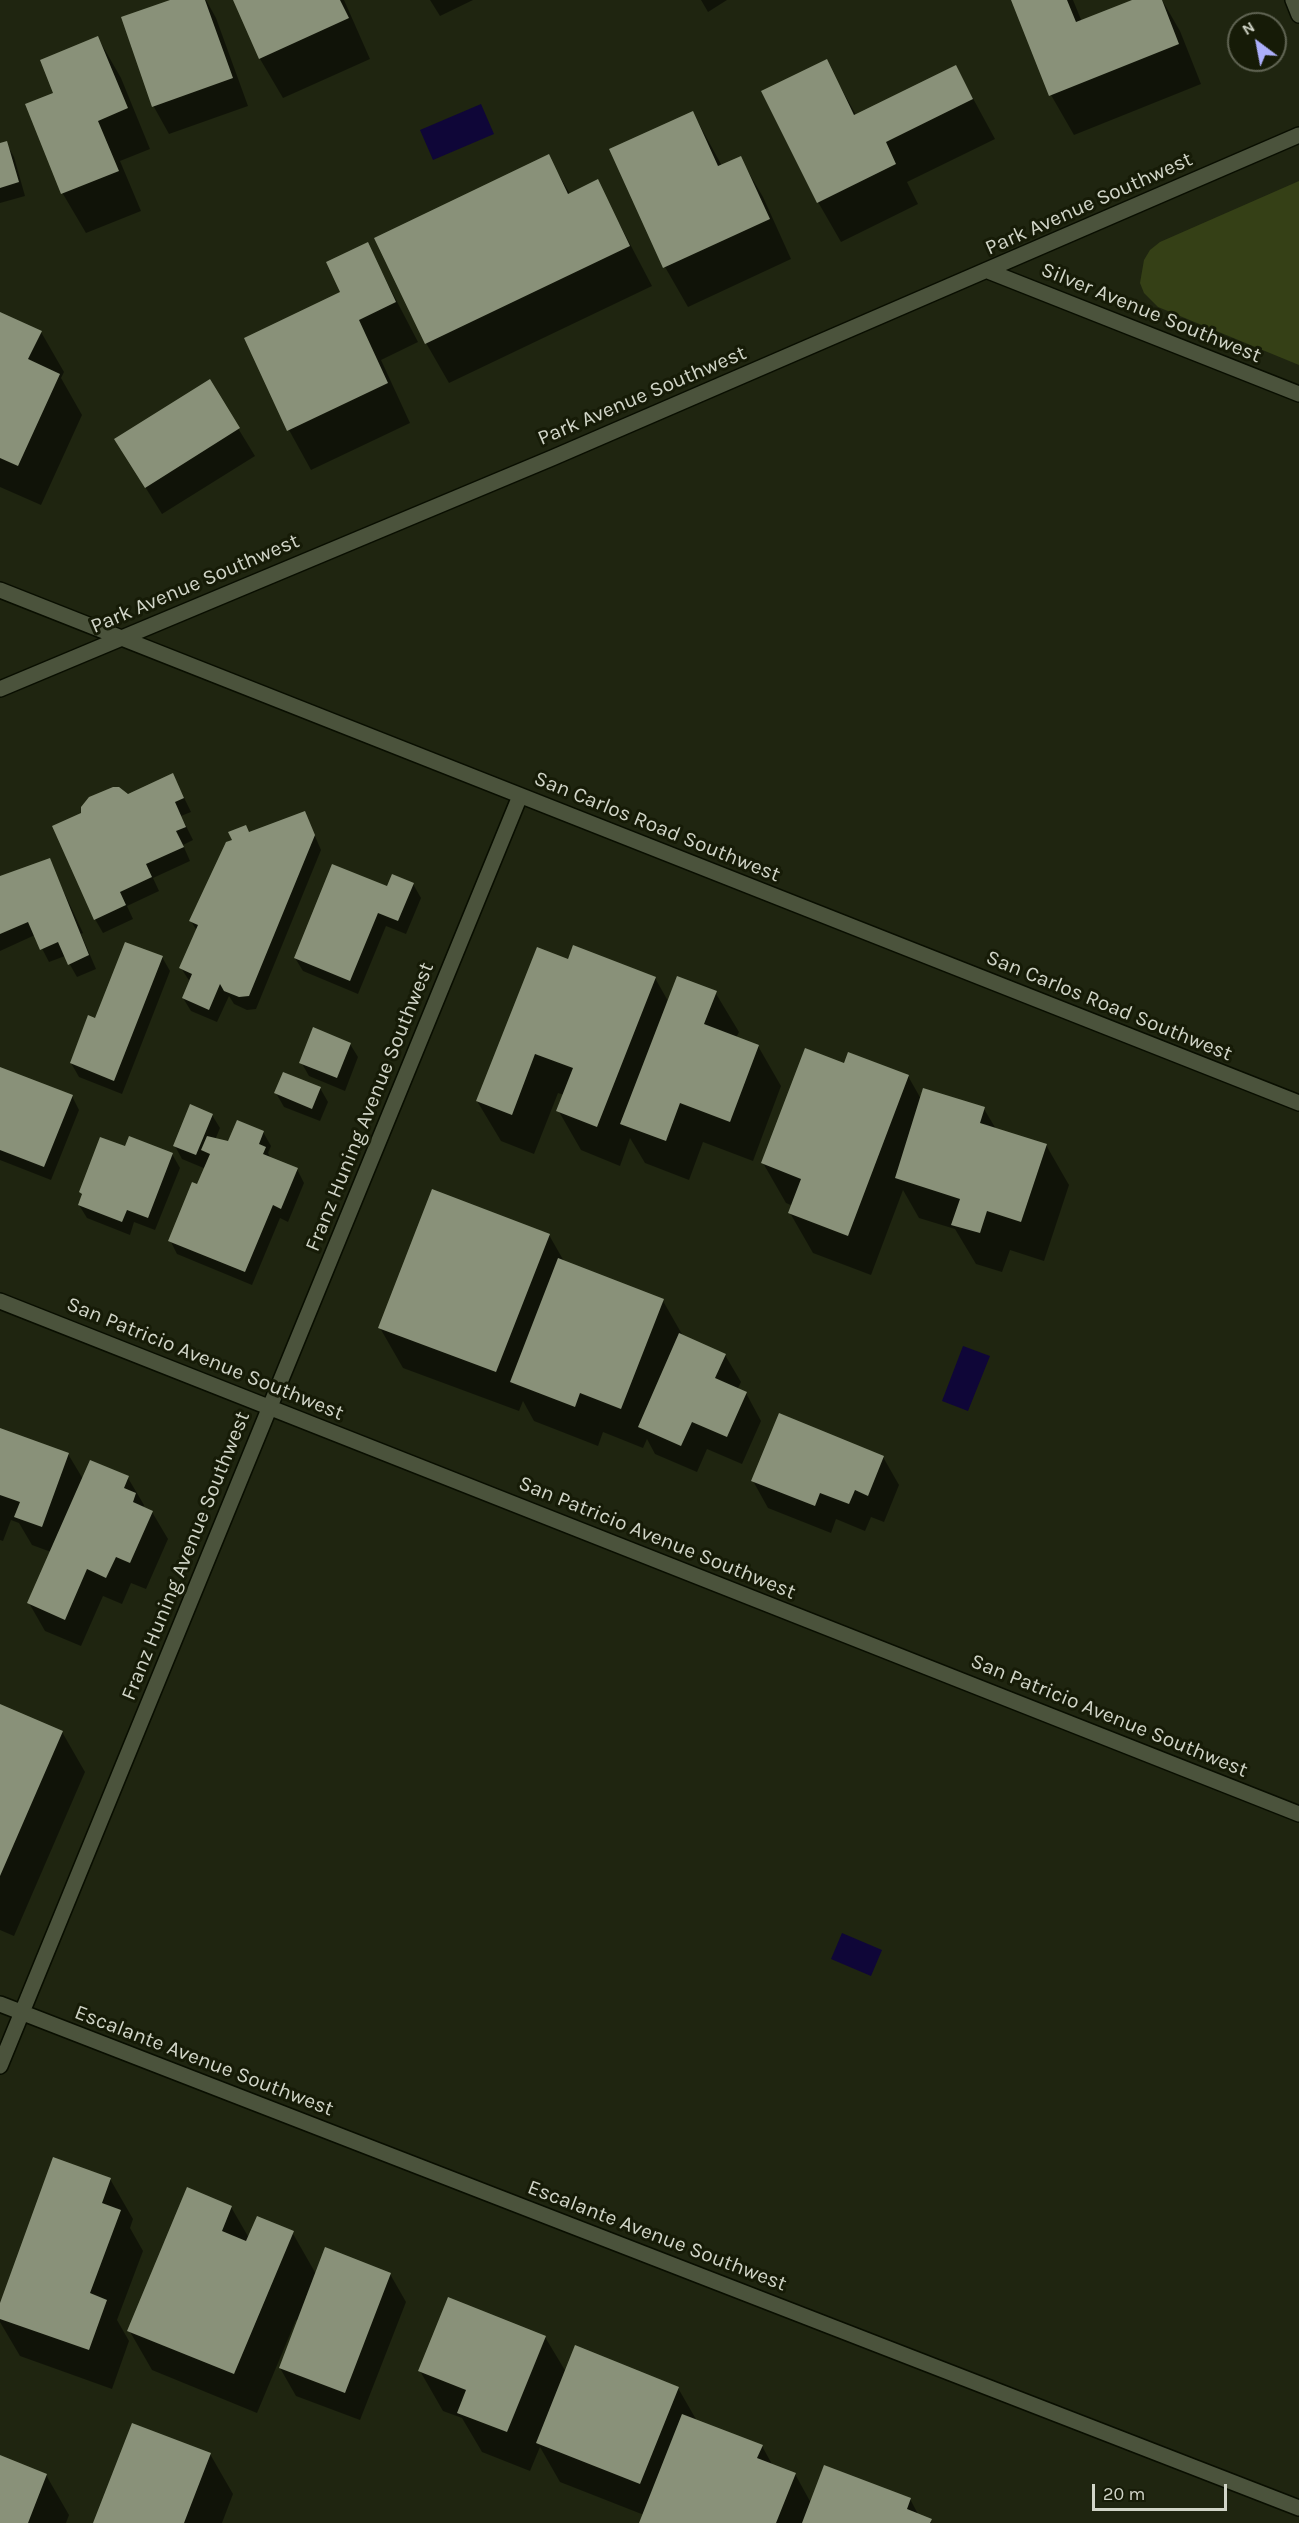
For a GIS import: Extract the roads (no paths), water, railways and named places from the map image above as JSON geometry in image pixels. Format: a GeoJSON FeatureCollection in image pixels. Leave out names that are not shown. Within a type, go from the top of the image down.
{"type":"FeatureCollection","features":[{"type":"Feature","properties":{"kind":"street"},"geometry":{"type":"LineString","coordinates":[[1293,0],[1299,15]]}},
{"type":"Feature","properties":{"kind":"street","name":"Park Avenue Southwest"},"geometry":{"type":"LineString","coordinates":[[0,689],[552,458],[1299,135]]}},
{"type":"Feature","properties":{"kind":"street","name":"Silver Avenue Southwest"},"geometry":{"type":"LineString","coordinates":[[988,271],[1299,394]]}},
{"type":"Feature","properties":{"kind":"street","name":"San Carlos Road Southwest"},"geometry":{"type":"LineString","coordinates":[[0,590],[1299,1103]]}},
{"type":"Feature","properties":{"kind":"street","name":"Franz Huning Avenue Southwest"},"geometry":{"type":"LineString","coordinates":[[0,2066],[520,796]]}},
{"type":"Feature","properties":{"kind":"street","name":"San Patricio Avenue Southwest"},"geometry":{"type":"LineString","coordinates":[[0,1301],[1299,1814]]}},
{"type":"Feature","properties":{"kind":"street","name":"Escalante Avenue Southwest"},"geometry":{"type":"LineString","coordinates":[[0,2004],[1299,2508]]}}]}
